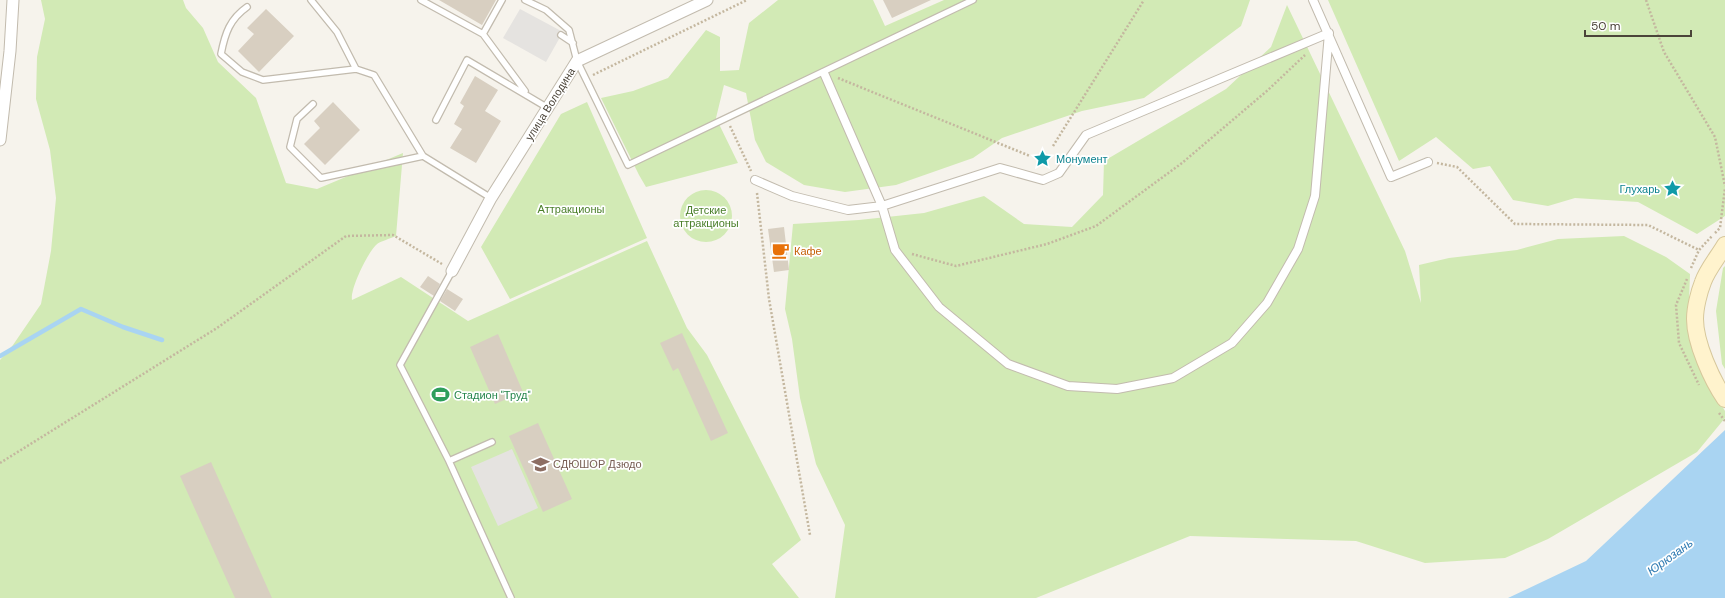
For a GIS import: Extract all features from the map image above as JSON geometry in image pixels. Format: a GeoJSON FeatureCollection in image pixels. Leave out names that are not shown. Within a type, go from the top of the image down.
{"type":"FeatureCollection","features":[{"type":"Feature","properties":{"kind":"main road"},"geometry":{"type":"LineString","coordinates":[[1725,245],[1703,281],[1695,318],[1699,341],[1716,386],[1725,399]]}},
{"type":"Feature","properties":{"kind":"street"},"geometry":{"type":"LineString","coordinates":[[0,140],[5,49],[13,0]]}},
{"type":"Feature","properties":{"kind":"street","name":"улица Володина"},"geometry":{"type":"LineString","coordinates":[[452,271],[491,198],[577,61],[706,0]]}},
{"type":"Feature","properties":{"kind":"street"},"geometry":{"type":"LineString","coordinates":[[1313,0],[1329,33],[1390,177],[1428,162]]}},
{"type":"Feature","properties":{"kind":"street"},"geometry":{"type":"LineString","coordinates":[[824,73],[882,206],[895,250],[939,307],[1008,364],[1068,386],[1117,389],[1173,378],[1232,343],[1267,303],[1298,249],[1314,196],[1329,33]]}},
{"type":"Feature","properties":{"kind":"street"},"geometry":{"type":"LineString","coordinates":[[755,180],[792,196],[848,210],[882,206],[1000,168],[1043,180],[1059,173],[1086,135],[1329,33]]}},
{"type":"Feature","properties":{"kind":"lane"},"geometry":{"type":"LineString","coordinates":[[311,0],[337,32],[356,69]]}},
{"type":"Feature","properties":{"kind":"lane"},"geometry":{"type":"LineString","coordinates":[[421,0],[484,34],[526,94]]}},
{"type":"Feature","properties":{"kind":"lane"},"geometry":{"type":"LineString","coordinates":[[484,34],[502,0]]}},
{"type":"Feature","properties":{"kind":"lane"},"geometry":{"type":"LineString","coordinates":[[525,0],[546,10],[569,30],[577,61],[628,165],[824,73],[973,0]]}},
{"type":"Feature","properties":{"kind":"lane"},"geometry":{"type":"LineString","coordinates":[[247,7],[235,15],[224,39],[221,54],[242,72],[263,80],[356,69],[374,75],[423,156],[491,198]]}},
{"type":"Feature","properties":{"kind":"lane"},"geometry":{"type":"LineString","coordinates":[[561,35],[573,43]]}},
{"type":"Feature","properties":{"kind":"lane"},"geometry":{"type":"LineString","coordinates":[[436,120],[467,60],[548,108]]}},
{"type":"Feature","properties":{"kind":"lane"},"geometry":{"type":"LineString","coordinates":[[313,104],[297,119],[290,147],[321,178],[423,156]]}},
{"type":"Feature","properties":{"kind":"lane"},"geometry":{"type":"LineString","coordinates":[[452,271],[400,365],[449,462],[511,598]]}},
{"type":"Feature","properties":{"kind":"lane"},"geometry":{"type":"LineString","coordinates":[[449,462],[492,442]]}},
{"type":"Feature","properties":{"kind":"path"},"geometry":{"type":"LineString","coordinates":[[586,78],[747,0]]}},
{"type":"Feature","properties":{"kind":"path"},"geometry":{"type":"LineString","coordinates":[[1053,146],[1144,0]]}},
{"type":"Feature","properties":{"kind":"path"},"geometry":{"type":"LineString","coordinates":[[1428,162],[1457,167],[1515,224],[1648,225],[1699,250],[1720,228],[1725,187],[1715,137],[1664,52],[1646,0]]}},
{"type":"Feature","properties":{"kind":"path"},"geometry":{"type":"LineString","coordinates":[[895,250],[956,266],[1046,244],[1096,226],[1182,163],[1268,90],[1307,54]]}},
{"type":"Feature","properties":{"kind":"path"},"geometry":{"type":"LineString","coordinates":[[824,73],[1030,156]]}},
{"type":"Feature","properties":{"kind":"path"},"geometry":{"type":"LineString","coordinates":[[726,119],[755,180],[769,299],[810,535]]}},
{"type":"Feature","properties":{"kind":"path"},"geometry":{"type":"LineString","coordinates":[[0,463],[217,328],[346,236],[393,235],[452,271]]}},
{"type":"Feature","properties":{"kind":"green space"},"geometry":{"type":"Polygon","coordinates":[[[41,0],[183,0],[186,8],[203,28],[218,62],[256,98],[286,183],[317,189],[403,153],[396,236],[380,242],[372,249],[356,280],[352,300],[401,277],[468,321],[647,241],[687,328],[707,355],[801,540],[772,564],[799,598],[0,598],[0,360],[13,345],[41,304],[51,251],[56,198],[50,150],[36,99],[37,57],[45,19],[41,0]]]}},
{"type":"Feature","properties":{"kind":"green space"},"geometry":{"type":"Polygon","coordinates":[[[778,0],[873,0],[885,26],[944,0],[1250,0],[1241,26],[1144,98],[1082,111],[1002,138],[973,158],[896,185],[845,192],[804,185],[766,162],[755,140],[746,93],[724,85],[716,118],[738,163],[646,187],[601,98],[633,91],[668,78],[706,30],[720,37],[720,71],[739,70],[749,23],[778,0]]]}},
{"type":"Feature","properties":{"kind":"green space"},"geometry":{"type":"Polygon","coordinates":[[[1328,0],[1725,0],[1725,216],[1697,234],[1638,202],[1575,198],[1548,206],[1513,200],[1490,166],[1473,169],[1436,137],[1399,161],[1328,0]]]}},
{"type":"Feature","properties":{"kind":"green space"},"geometry":{"type":"Polygon","coordinates":[[[1287,5],[1405,251],[1421,303],[1419,265],[1449,258],[1517,250],[1558,239],[1624,236],[1666,257],[1690,274],[1689,302],[1704,377],[1725,411],[1725,418],[1697,452],[1548,539],[1505,558],[1425,563],[1356,541],[1190,536],[1036,598],[835,598],[845,525],[816,464],[800,398],[792,339],[785,309],[793,224],[859,220],[924,213],[984,196],[1024,224],[1072,227],[1103,195],[1104,161],[1226,89],[1271,47],[1287,5]]]}},
{"type":"Feature","properties":{"kind":"green space","name":"Аттракционы"},"geometry":{"type":"Polygon","coordinates":[[[587,102],[647,238],[510,299],[481,247],[561,114],[587,102]]]}},
{"type":"Feature","properties":{"kind":"green space","name":"Детские аттракционы"},"geometry":{"type":"Polygon","coordinates":[[[701,190],[711,190],[725,197],[732,211],[732,221],[725,235],[711,242],[701,242],[691,238],[684,231],[680,221],[680,211],[684,201],[691,194],[701,190]]]}},
{"type":"Feature","properties":{"kind":"green space"},"geometry":{"type":"Polygon","coordinates":[[[1725,266],[1725,369],[1722,364],[1716,311],[1723,268],[1725,266]]]}},
{"type":"Feature","properties":{"kind":"shaded area"},"geometry":{"type":"Polygon","coordinates":[[[520,9],[563,32],[546,62],[503,38],[520,9]]]}},
{"type":"Feature","properties":{"kind":"shaded area"},"geometry":{"type":"Polygon","coordinates":[[[512,449],[538,508],[498,526],[471,467],[512,449]]]}},
{"type":"Feature","properties":{"kind":"water","name":"Юрюзань"},"geometry":{"type":"Polygon","coordinates":[[[1725,430],[1725,598],[1508,598],[1586,561],[1725,430]]]}},
{"type":"Feature","properties":{"kind":"building"},"geometry":{"type":"Polygon","coordinates":[[[439,0],[496,0],[482,25],[439,0]]]}},
{"type":"Feature","properties":{"kind":"building"},"geometry":{"type":"Polygon","coordinates":[[[883,0],[931,0],[892,18],[883,0]]]}},
{"type":"Feature","properties":{"kind":"building"},"geometry":{"type":"Polygon","coordinates":[[[266,9],[294,36],[259,72],[238,51],[254,34],[247,28],[266,9]]]}},
{"type":"Feature","properties":{"kind":"building"},"geometry":{"type":"Polygon","coordinates":[[[475,76],[498,90],[485,111],[501,121],[476,163],[450,148],[462,129],[454,124],[464,106],[460,103],[475,76]]]}},
{"type":"Feature","properties":{"kind":"building"},"geometry":{"type":"Polygon","coordinates":[[[333,102],[360,130],[325,165],[304,144],[320,128],[314,121],[333,102]]]}},
{"type":"Feature","properties":{"kind":"building"},"geometry":{"type":"Polygon","coordinates":[[[784,227],[789,270],[774,272],[768,229],[784,227]]]}},
{"type":"Feature","properties":{"kind":"building"},"geometry":{"type":"Polygon","coordinates":[[[428,276],[440,284],[434,296],[420,287],[428,276]]]}},
{"type":"Feature","properties":{"kind":"building"},"geometry":{"type":"Polygon","coordinates":[[[447,289],[463,299],[455,311],[440,301],[447,289]]]}},
{"type":"Feature","properties":{"kind":"building"},"geometry":{"type":"Polygon","coordinates":[[[682,333],[728,433],[711,441],[678,368],[673,371],[660,343],[682,333]]]}},
{"type":"Feature","properties":{"kind":"building"},"geometry":{"type":"Polygon","coordinates":[[[498,334],[523,392],[495,404],[470,347],[498,334]]]}},
{"type":"Feature","properties":{"kind":"building"},"geometry":{"type":"Polygon","coordinates":[[[538,423],[572,499],[543,512],[509,436],[538,423]]]}},
{"type":"Feature","properties":{"kind":"building"},"geometry":{"type":"Polygon","coordinates":[[[211,462],[272,598],[235,598],[180,476],[211,462]]]}},
{"type":"Feature","properties":{"kind":"waterway"},"geometry":{"type":"LineString","coordinates":[[0,356],[81,309],[123,327],[162,340]]}},
{"type":"Feature","properties":{"kind":"place","name":"Монумент"},"geometry":{"type":"Point","coordinates":[1043,159]}},
{"type":"Feature","properties":{"kind":"place","name":"Глухарь"},"geometry":{"type":"Point","coordinates":[1673,189]}},
{"type":"Feature","properties":{"kind":"place","name":"Кафе"},"geometry":{"type":"Point","coordinates":[781,251]}},
{"type":"Feature","properties":{"kind":"place","name":"Стадион \"Труд\""},"geometry":{"type":"Point","coordinates":[441,395]}},
{"type":"Feature","properties":{"kind":"place","name":"СДЮШОР Дзюдо"},"geometry":{"type":"Point","coordinates":[540,464]}}]}
